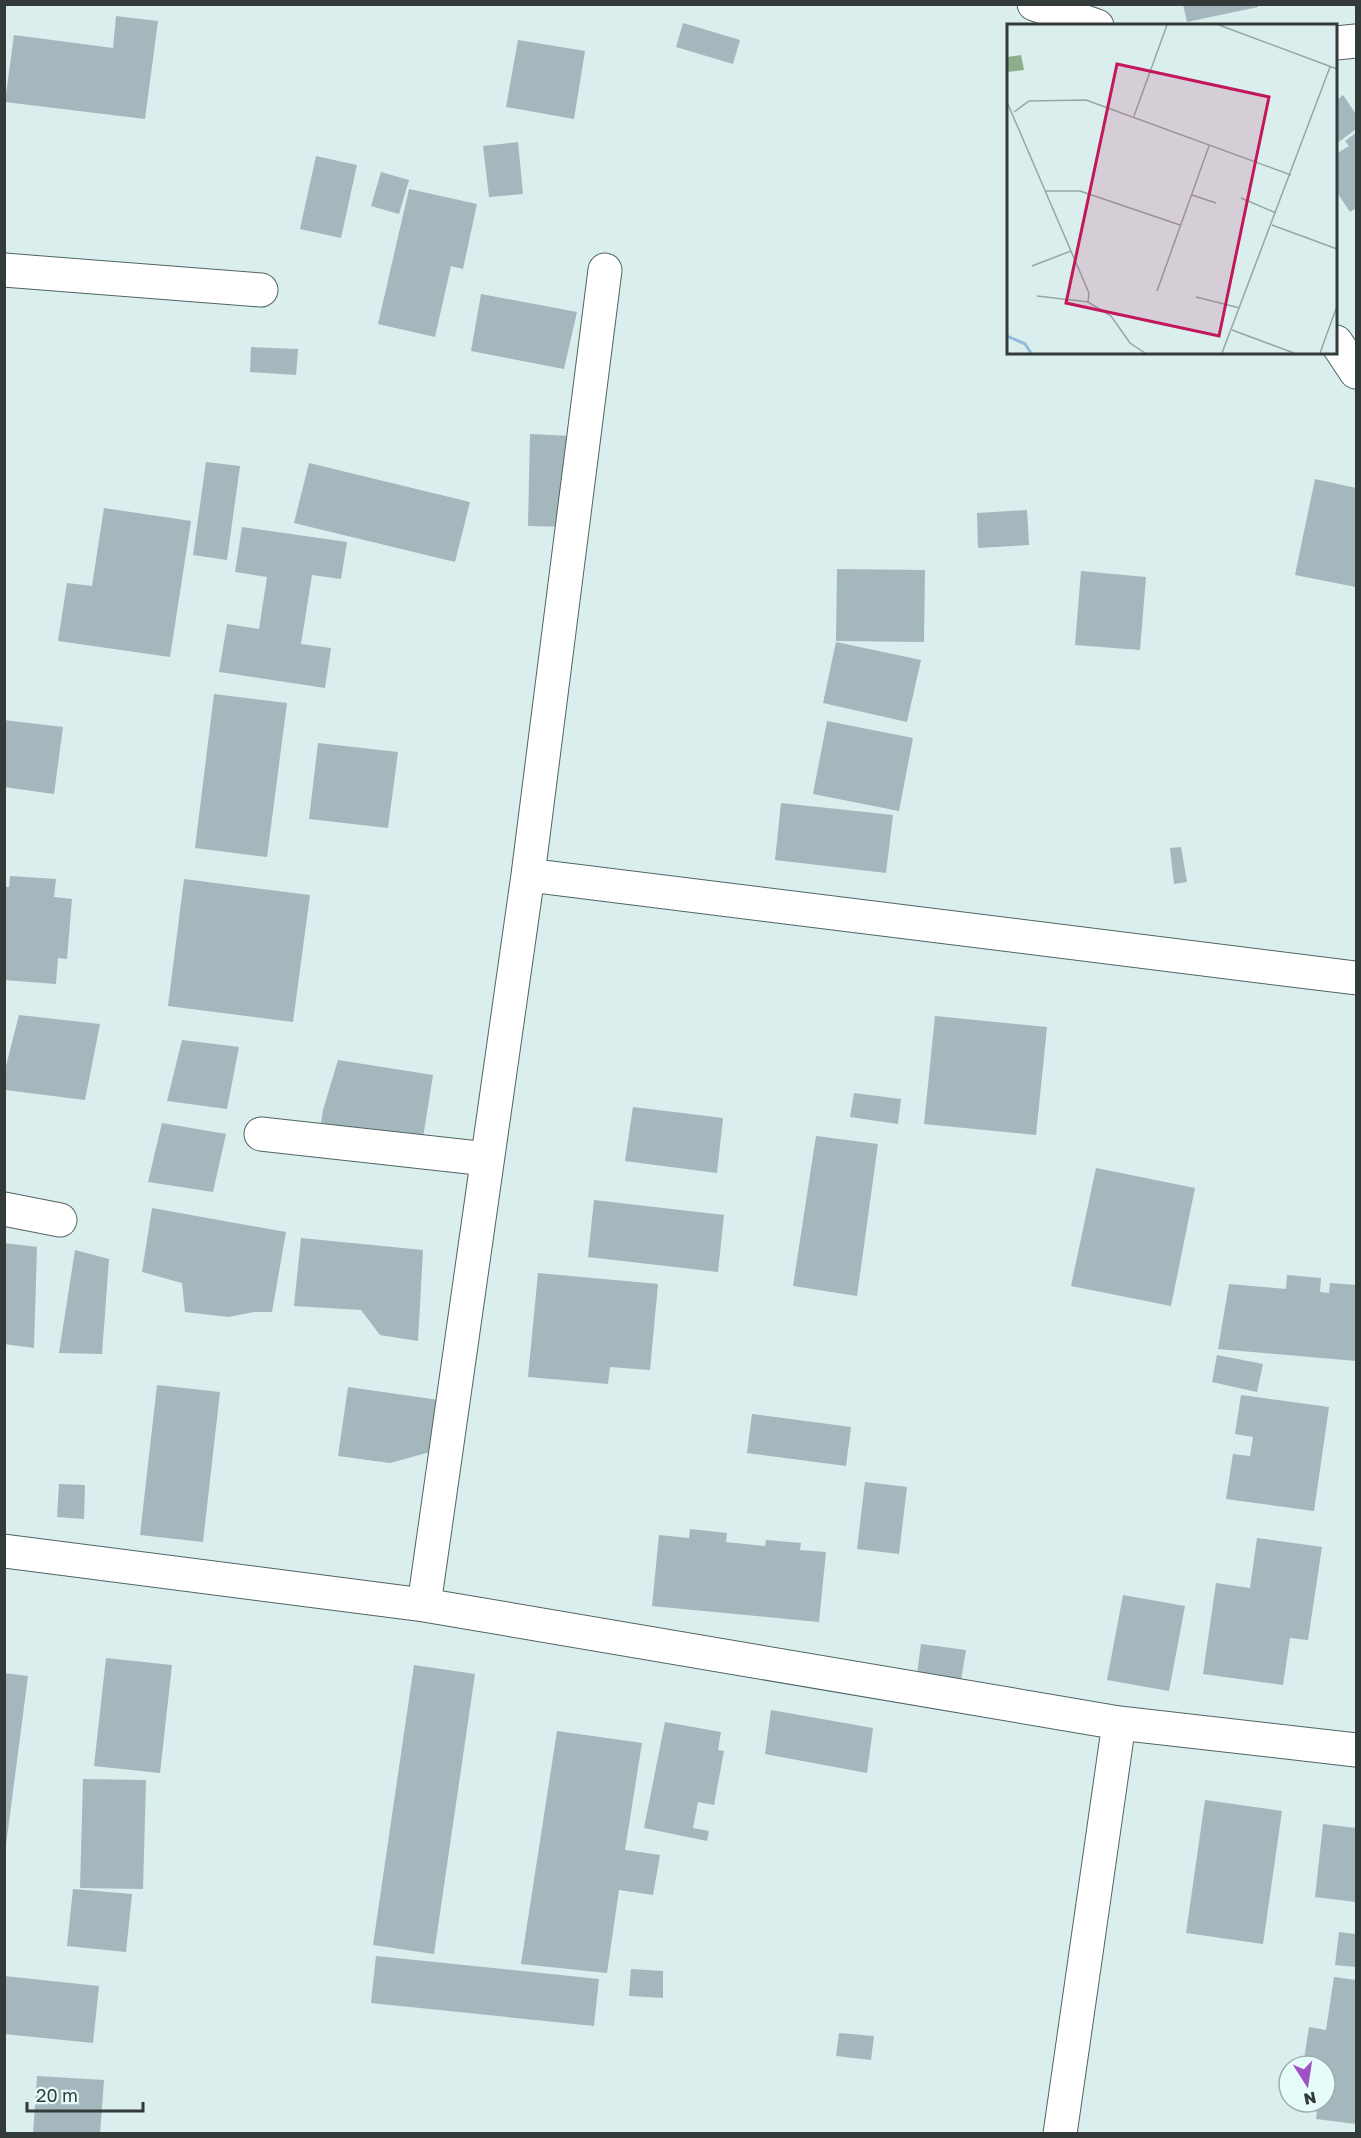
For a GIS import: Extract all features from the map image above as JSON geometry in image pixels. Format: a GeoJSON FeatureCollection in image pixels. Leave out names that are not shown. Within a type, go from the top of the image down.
{"type":"FeatureCollection","features":[{"type":"Feature","properties":{"kind":"street"},"geometry":{"type":"LineString","coordinates":[[1034,4],[1091,24]]}},
{"type":"Feature","properties":{"kind":"street"},"geometry":{"type":"LineString","coordinates":[[1337,43],[1356,41]]}},
{"type":"Feature","properties":{"kind":"street"},"geometry":{"type":"LineString","coordinates":[[4,270],[261,290]]}},
{"type":"Feature","properties":{"kind":"street"},"geometry":{"type":"LineString","coordinates":[[424,1605],[528,875],[605,270]]}},
{"type":"Feature","properties":{"kind":"street"},"geometry":{"type":"LineString","coordinates":[[1337,345],[1356,372]]}},
{"type":"Feature","properties":{"kind":"street"},"geometry":{"type":"LineString","coordinates":[[528,875],[1356,978]]}},
{"type":"Feature","properties":{"kind":"street"},"geometry":{"type":"LineString","coordinates":[[261,1134],[488,1159]]}},
{"type":"Feature","properties":{"kind":"street"},"geometry":{"type":"LineString","coordinates":[[4,1209],[60,1220]]}},
{"type":"Feature","properties":{"kind":"street"},"geometry":{"type":"LineString","coordinates":[[4,1551],[424,1605],[1119,1723],[1356,1750]]}},
{"type":"Feature","properties":{"kind":"street"},"geometry":{"type":"LineString","coordinates":[[1060,2133],[1119,1723]]}},
{"type":"Feature","properties":{"kind":"building"},"geometry":{"type":"Polygon","coordinates":[[[1183,4],[1258,4],[1258,7],[1187,22],[1183,4]]]}},
{"type":"Feature","properties":{"kind":"building"},"geometry":{"type":"Polygon","coordinates":[[[116,16],[158,21],[145,119],[5,102],[14,35],[113,48],[116,16]]]}},
{"type":"Feature","properties":{"kind":"building"},"geometry":{"type":"Polygon","coordinates":[[[683,23],[740,40],[733,64],[676,47],[683,23]]]}},
{"type":"Feature","properties":{"kind":"building"},"geometry":{"type":"Polygon","coordinates":[[[518,40],[585,51],[574,119],[506,107],[518,40]]]}},
{"type":"Feature","properties":{"kind":"building"},"geometry":{"type":"Polygon","coordinates":[[[1343,95],[1356,114],[1356,129],[1337,143],[1337,100],[1343,95]]]}},
{"type":"Feature","properties":{"kind":"building"},"geometry":{"type":"Polygon","coordinates":[[[1356,133],[1356,208],[1350,212],[1337,192],[1337,153],[1349,146],[1345,141],[1356,133]]]}},
{"type":"Feature","properties":{"kind":"building"},"geometry":{"type":"Polygon","coordinates":[[[518,142],[523,194],[489,197],[483,146],[518,142]]]}},
{"type":"Feature","properties":{"kind":"building"},"geometry":{"type":"Polygon","coordinates":[[[316,156],[357,165],[341,238],[300,229],[316,156]]]}},
{"type":"Feature","properties":{"kind":"building"},"geometry":{"type":"Polygon","coordinates":[[[381,172],[409,180],[399,214],[371,206],[381,172]]]}},
{"type":"Feature","properties":{"kind":"building"},"geometry":{"type":"Polygon","coordinates":[[[409,189],[477,204],[463,269],[451,266],[435,337],[378,324],[409,189]]]}},
{"type":"Feature","properties":{"kind":"building"},"geometry":{"type":"Polygon","coordinates":[[[481,294],[577,312],[564,369],[471,351],[481,294]]]}},
{"type":"Feature","properties":{"kind":"building"},"geometry":{"type":"Polygon","coordinates":[[[251,347],[298,349],[296,375],[250,372],[251,347]]]}},
{"type":"Feature","properties":{"kind":"building"},"geometry":{"type":"Polygon","coordinates":[[[530,434],[571,436],[569,527],[528,526],[530,434]]]}},
{"type":"Feature","properties":{"kind":"building"},"geometry":{"type":"Polygon","coordinates":[[[206,462],[240,466],[227,560],[193,555],[206,462]]]}},
{"type":"Feature","properties":{"kind":"building"},"geometry":{"type":"Polygon","coordinates":[[[309,463],[470,502],[455,562],[294,523],[309,463]]]}},
{"type":"Feature","properties":{"kind":"building"},"geometry":{"type":"Polygon","coordinates":[[[1315,479],[1356,488],[1356,587],[1295,575],[1315,479]]]}},
{"type":"Feature","properties":{"kind":"building"},"geometry":{"type":"Polygon","coordinates":[[[104,508],[191,521],[170,657],[58,641],[67,583],[92,586],[104,508]]]}},
{"type":"Feature","properties":{"kind":"building"},"geometry":{"type":"Polygon","coordinates":[[[1027,510],[1029,545],[978,548],[977,513],[1027,510]]]}},
{"type":"Feature","properties":{"kind":"building"},"geometry":{"type":"Polygon","coordinates":[[[242,527],[347,542],[341,579],[312,575],[301,644],[331,648],[325,688],[219,672],[227,624],[259,629],[267,577],[235,572],[242,527]]]}},
{"type":"Feature","properties":{"kind":"building"},"geometry":{"type":"Polygon","coordinates":[[[837,569],[925,570],[924,642],[836,641],[837,569]]]}},
{"type":"Feature","properties":{"kind":"building"},"geometry":{"type":"Polygon","coordinates":[[[1081,571],[1146,577],[1140,650],[1075,645],[1081,571]]]}},
{"type":"Feature","properties":{"kind":"building"},"geometry":{"type":"Polygon","coordinates":[[[836,642],[921,660],[907,722],[823,703],[836,642]]]}},
{"type":"Feature","properties":{"kind":"building"},"geometry":{"type":"Polygon","coordinates":[[[214,694],[287,703],[267,857],[195,848],[214,694]]]}},
{"type":"Feature","properties":{"kind":"building"},"geometry":{"type":"Polygon","coordinates":[[[4,720],[63,727],[54,794],[4,787],[4,720]]]}},
{"type":"Feature","properties":{"kind":"building"},"geometry":{"type":"Polygon","coordinates":[[[827,721],[913,738],[899,811],[813,794],[827,721]]]}},
{"type":"Feature","properties":{"kind":"building"},"geometry":{"type":"Polygon","coordinates":[[[318,743],[398,752],[388,828],[309,819],[318,743]]]}},
{"type":"Feature","properties":{"kind":"building"},"geometry":{"type":"Polygon","coordinates":[[[781,803],[893,815],[886,873],[775,860],[781,803]]]}},
{"type":"Feature","properties":{"kind":"building"},"geometry":{"type":"Polygon","coordinates":[[[1181,847],[1187,882],[1174,884],[1170,848],[1181,847]]]}},
{"type":"Feature","properties":{"kind":"building"},"geometry":{"type":"Polygon","coordinates":[[[10,876],[56,879],[54,897],[72,899],[67,959],[58,958],[56,984],[4,980],[4,887],[9,887],[10,876]]]}},
{"type":"Feature","properties":{"kind":"building"},"geometry":{"type":"Polygon","coordinates":[[[184,879],[310,895],[293,1022],[168,1006],[184,879]]]}},
{"type":"Feature","properties":{"kind":"building"},"geometry":{"type":"Polygon","coordinates":[[[19,1015],[100,1024],[85,1100],[5,1090],[5,1070],[19,1015]]]}},
{"type":"Feature","properties":{"kind":"building"},"geometry":{"type":"Polygon","coordinates":[[[935,1016],[1047,1027],[1036,1135],[924,1124],[935,1016]]]}},
{"type":"Feature","properties":{"kind":"building"},"geometry":{"type":"Polygon","coordinates":[[[182,1040],[239,1047],[227,1109],[167,1101],[182,1040]]]}},
{"type":"Feature","properties":{"kind":"building"},"geometry":{"type":"Polygon","coordinates":[[[338,1060],[433,1075],[423,1138],[321,1123],[338,1060]]]}},
{"type":"Feature","properties":{"kind":"building"},"geometry":{"type":"Polygon","coordinates":[[[854,1093],[901,1099],[898,1124],[850,1117],[854,1093]]]}},
{"type":"Feature","properties":{"kind":"building"},"geometry":{"type":"Polygon","coordinates":[[[633,1107],[723,1118],[717,1173],[625,1161],[633,1107]]]}},
{"type":"Feature","properties":{"kind":"building"},"geometry":{"type":"Polygon","coordinates":[[[162,1123],[226,1134],[213,1192],[148,1182],[162,1123]]]}},
{"type":"Feature","properties":{"kind":"building"},"geometry":{"type":"Polygon","coordinates":[[[816,1136],[878,1144],[857,1296],[793,1286],[816,1136]]]}},
{"type":"Feature","properties":{"kind":"building"},"geometry":{"type":"Polygon","coordinates":[[[1096,1168],[1195,1188],[1171,1306],[1071,1286],[1096,1168]]]}},
{"type":"Feature","properties":{"kind":"building"},"geometry":{"type":"Polygon","coordinates":[[[594,1200],[724,1215],[718,1272],[588,1257],[594,1200]]]}},
{"type":"Feature","properties":{"kind":"building"},"geometry":{"type":"Polygon","coordinates":[[[152,1208],[286,1232],[272,1312],[254,1312],[228,1317],[185,1312],[182,1283],[142,1272],[152,1208]]]}},
{"type":"Feature","properties":{"kind":"building"},"geometry":{"type":"Polygon","coordinates":[[[301,1238],[423,1250],[418,1341],[380,1335],[361,1310],[294,1306],[301,1238]]]}},
{"type":"Feature","properties":{"kind":"building"},"geometry":{"type":"Polygon","coordinates":[[[4,1243],[37,1247],[34,1348],[4,1344],[4,1243]]]}},
{"type":"Feature","properties":{"kind":"building"},"geometry":{"type":"Polygon","coordinates":[[[75,1250],[109,1259],[102,1354],[59,1353],[75,1250]]]}},
{"type":"Feature","properties":{"kind":"building"},"geometry":{"type":"Polygon","coordinates":[[[538,1273],[658,1284],[650,1370],[610,1367],[608,1384],[528,1377],[538,1273]]]}},
{"type":"Feature","properties":{"kind":"building"},"geometry":{"type":"Polygon","coordinates":[[[1287,1275],[1321,1278],[1320,1292],[1329,1293],[1330,1283],[1356,1285],[1356,1361],[1218,1349],[1229,1284],[1286,1289],[1287,1275]]]}},
{"type":"Feature","properties":{"kind":"building"},"geometry":{"type":"Polygon","coordinates":[[[1217,1355],[1263,1364],[1257,1392],[1212,1382],[1217,1355]]]}},
{"type":"Feature","properties":{"kind":"building"},"geometry":{"type":"Polygon","coordinates":[[[157,1385],[220,1392],[203,1542],[140,1535],[157,1385]]]}},
{"type":"Feature","properties":{"kind":"building"},"geometry":{"type":"Polygon","coordinates":[[[348,1387],[439,1400],[430,1452],[390,1463],[338,1456],[348,1387]]]}},
{"type":"Feature","properties":{"kind":"building"},"geometry":{"type":"Polygon","coordinates":[[[1241,1395],[1329,1407],[1314,1511],[1226,1499],[1233,1454],[1250,1456],[1253,1437],[1235,1434],[1241,1395]]]}},
{"type":"Feature","properties":{"kind":"building"},"geometry":{"type":"Polygon","coordinates":[[[752,1414],[851,1427],[846,1466],[747,1453],[752,1414]]]}},
{"type":"Feature","properties":{"kind":"building"},"geometry":{"type":"Polygon","coordinates":[[[865,1482],[907,1487],[899,1554],[857,1549],[865,1482]]]}},
{"type":"Feature","properties":{"kind":"building"},"geometry":{"type":"Polygon","coordinates":[[[59,1484],[85,1485],[84,1519],[57,1517],[59,1484]]]}},
{"type":"Feature","properties":{"kind":"building"},"geometry":{"type":"Polygon","coordinates":[[[690,1529],[727,1533],[726,1542],[765,1546],[766,1540],[801,1543],[800,1550],[826,1552],[819,1622],[652,1606],[659,1535],[689,1538],[690,1529]]]}},
{"type":"Feature","properties":{"kind":"building"},"geometry":{"type":"Polygon","coordinates":[[[1257,1538],[1322,1547],[1308,1640],[1290,1638],[1283,1685],[1203,1674],[1216,1583],[1250,1588],[1257,1538]]]}},
{"type":"Feature","properties":{"kind":"building"},"geometry":{"type":"Polygon","coordinates":[[[1123,1595],[1185,1606],[1169,1691],[1107,1680],[1123,1595]]]}},
{"type":"Feature","properties":{"kind":"building"},"geometry":{"type":"Polygon","coordinates":[[[921,1644],[966,1650],[961,1680],[917,1674],[921,1644]]]}},
{"type":"Feature","properties":{"kind":"building"},"geometry":{"type":"Polygon","coordinates":[[[106,1658],[172,1665],[160,1773],[94,1766],[106,1658]]]}},
{"type":"Feature","properties":{"kind":"building"},"geometry":{"type":"Polygon","coordinates":[[[414,1665],[475,1674],[434,1954],[373,1945],[414,1665]]]}},
{"type":"Feature","properties":{"kind":"building"},"geometry":{"type":"Polygon","coordinates":[[[4,1673],[28,1676],[6,1845],[4,1845],[4,1673]]]}},
{"type":"Feature","properties":{"kind":"building"},"geometry":{"type":"Polygon","coordinates":[[[771,1710],[873,1728],[867,1773],[765,1754],[771,1710]]]}},
{"type":"Feature","properties":{"kind":"building"},"geometry":{"type":"Polygon","coordinates":[[[665,1722],[721,1732],[718,1750],[724,1751],[714,1805],[698,1802],[693,1828],[709,1831],[707,1841],[644,1828],[665,1722]]]}},
{"type":"Feature","properties":{"kind":"building"},"geometry":{"type":"Polygon","coordinates":[[[557,1731],[642,1743],[625,1850],[660,1855],[653,1895],[619,1890],[607,1973],[521,1964],[557,1731]]]}},
{"type":"Feature","properties":{"kind":"building"},"geometry":{"type":"Polygon","coordinates":[[[83,1779],[146,1780],[143,1889],[80,1888],[83,1779]]]}},
{"type":"Feature","properties":{"kind":"building"},"geometry":{"type":"Polygon","coordinates":[[[1205,1800],[1282,1811],[1263,1944],[1186,1933],[1205,1800]]]}},
{"type":"Feature","properties":{"kind":"building"},"geometry":{"type":"Polygon","coordinates":[[[1323,1824],[1356,1828],[1356,1902],[1315,1897],[1323,1824]]]}},
{"type":"Feature","properties":{"kind":"building"},"geometry":{"type":"Polygon","coordinates":[[[73,1889],[132,1894],[126,1952],[67,1946],[73,1889]]]}},
{"type":"Feature","properties":{"kind":"building"},"geometry":{"type":"Polygon","coordinates":[[[1339,1932],[1356,1934],[1356,1967],[1335,1965],[1339,1932]]]}},
{"type":"Feature","properties":{"kind":"building"},"geometry":{"type":"Polygon","coordinates":[[[376,1956],[599,1979],[594,2026],[371,2003],[376,1956]]]}},
{"type":"Feature","properties":{"kind":"building"},"geometry":{"type":"Polygon","coordinates":[[[631,1969],[663,1971],[663,1998],[629,1996],[631,1969]]]}},
{"type":"Feature","properties":{"kind":"building"},"geometry":{"type":"Polygon","coordinates":[[[4,1976],[99,1986],[93,2043],[4,2034],[4,1976]]]}},
{"type":"Feature","properties":{"kind":"building"},"geometry":{"type":"Polygon","coordinates":[[[1334,1977],[1356,1980],[1356,2124],[1316,2119],[1317,2114],[1337,2114],[1337,2054],[1305,2054],[1309,2027],[1326,2030],[1334,1977]]]}},
{"type":"Feature","properties":{"kind":"building"},"geometry":{"type":"Polygon","coordinates":[[[839,2033],[874,2036],[871,2060],[836,2056],[839,2033]]]}},
{"type":"Feature","properties":{"kind":"building"},"geometry":{"type":"Polygon","coordinates":[[[37,2076],[104,2080],[100,2134],[33,2134],[37,2076]]]}}]}
